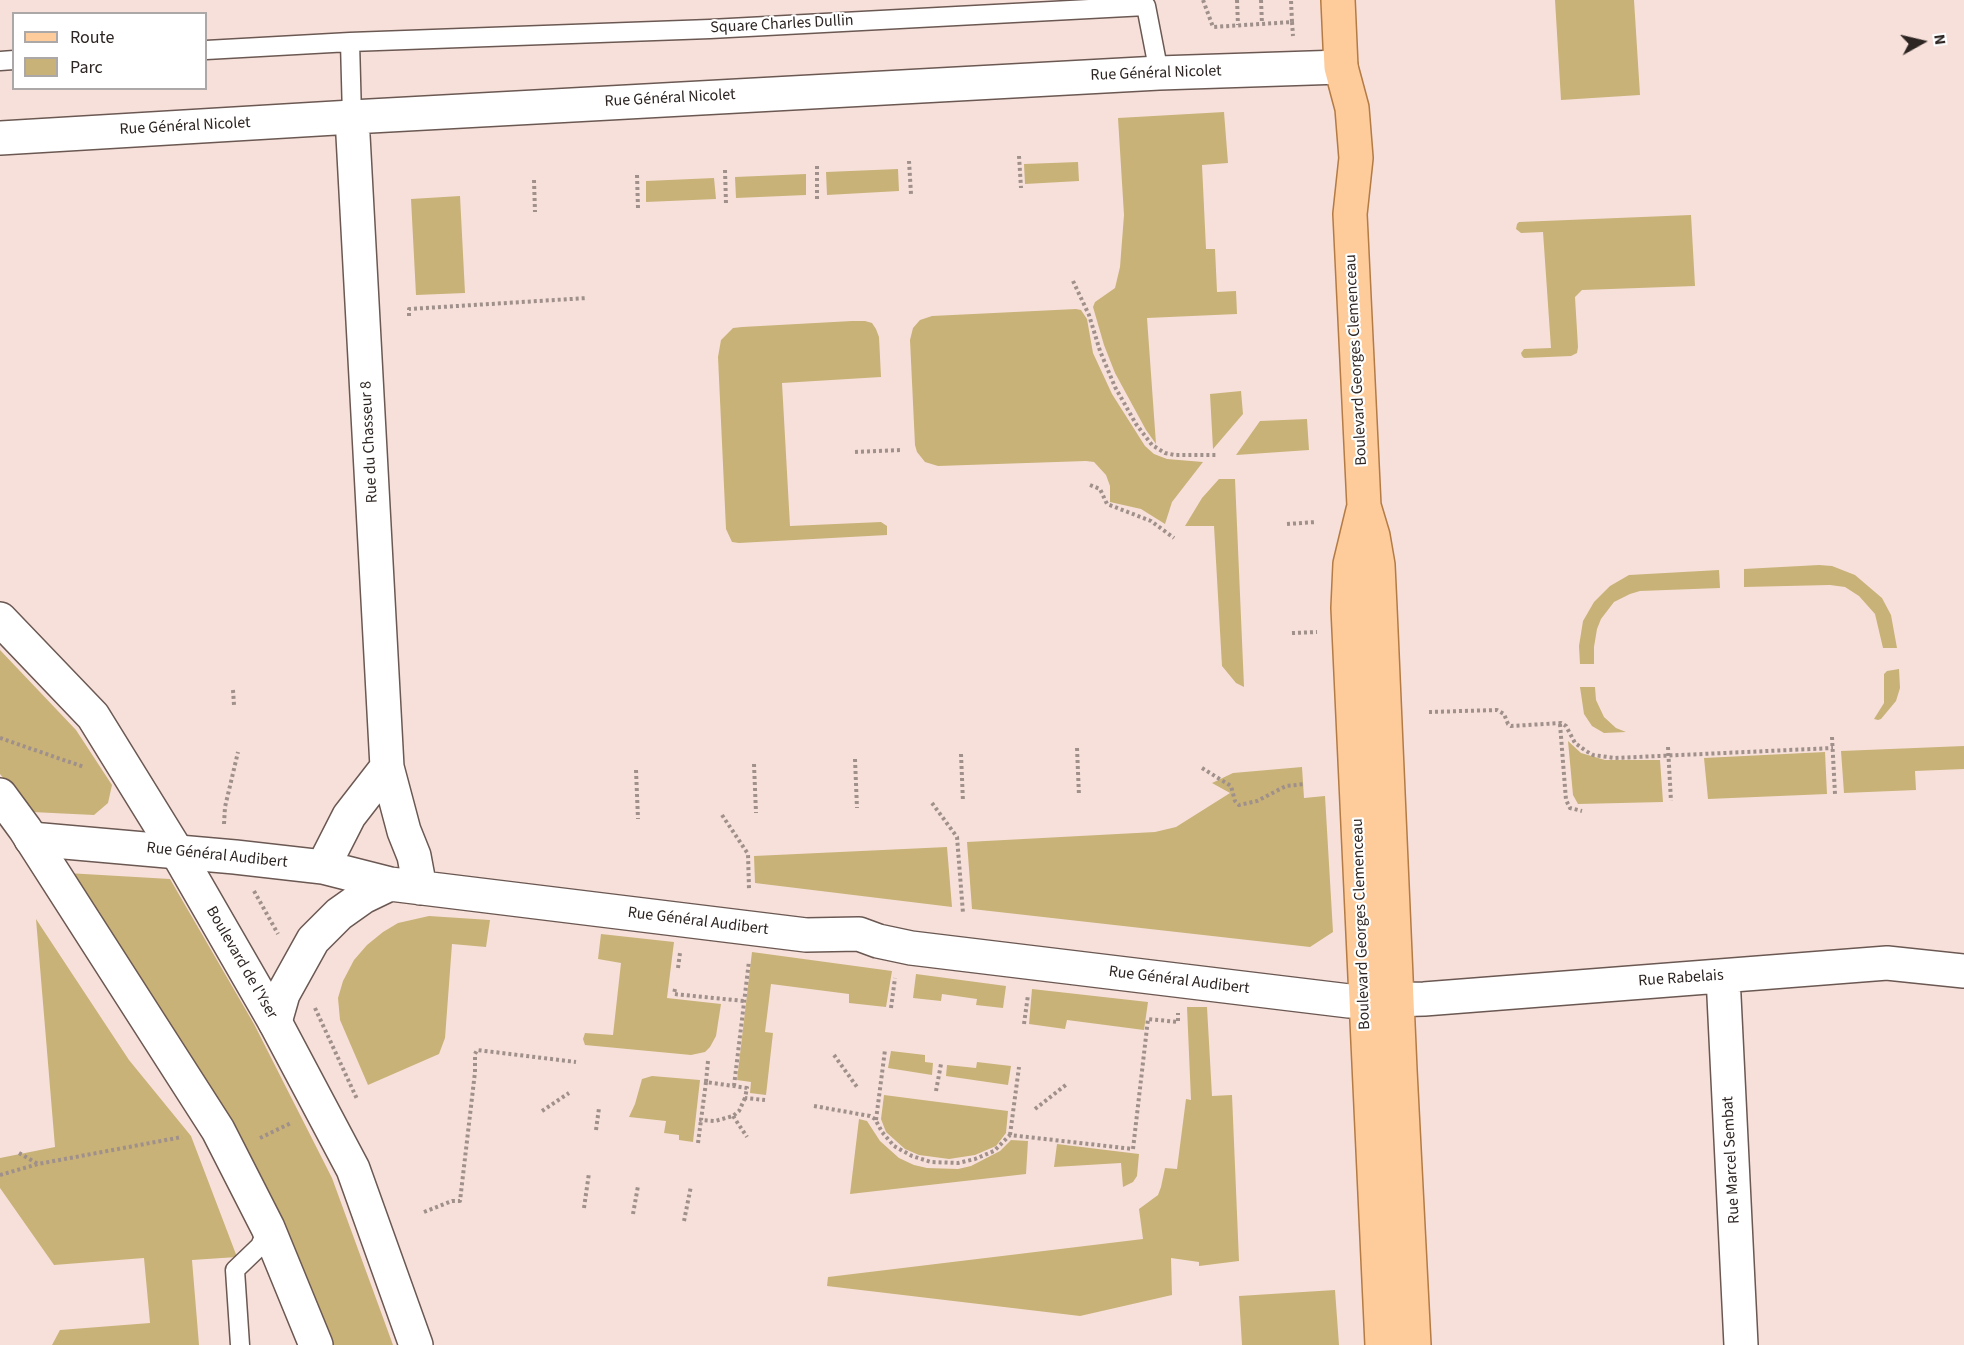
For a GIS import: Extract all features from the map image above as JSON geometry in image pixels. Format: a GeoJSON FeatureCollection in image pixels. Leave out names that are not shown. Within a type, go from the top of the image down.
{"type":"FeatureCollection","features":[{"type":"Feature","properties":{"kind":"main road","name":"Boulevard Georges Clemenceau"},"geometry":{"type":"LineString","coordinates":[[1338,0],[1341,67],[1353,118],[1356,158],[1350,214],[1364,506],[1378,565],[1414,1345]]}},
{"type":"Feature","properties":{"kind":"main road","name":"Boulevard Georges Clemenceau"},"geometry":{"type":"LineString","coordinates":[[1364,506],[1350,564],[1348,608],[1382,1345]]}},
{"type":"Feature","properties":{"kind":"street","name":"Rue Général Nicolet"},"geometry":{"type":"LineString","coordinates":[[0,138],[1159,73],[1341,67]]}},
{"type":"Feature","properties":{"kind":"street","name":"Rue du Chasseur 8"},"geometry":{"type":"LineString","coordinates":[[352,117],[387,768],[404,831],[414,856],[405,886]]}},
{"type":"Feature","properties":{"kind":"street","name":"Boulevard de l'Yser"},"geometry":{"type":"LineString","coordinates":[[0,619],[93,716],[177,852],[275,1022],[353,1169],[416,1345]]}},
{"type":"Feature","properties":{"kind":"street"},"geometry":{"type":"LineString","coordinates":[[323,867],[349,816],[387,768]]}},
{"type":"Feature","properties":{"kind":"street"},"geometry":{"type":"LineString","coordinates":[[0,795],[31,839],[224,1141],[268,1228],[316,1345]]}},
{"type":"Feature","properties":{"kind":"street","name":"Rue Général Audibert"},"geometry":{"type":"LineString","coordinates":[[31,839],[323,867],[405,886],[807,935],[859,934],[893,945],[921,950],[1196,984],[1349,1001],[1398,999]]}},
{"type":"Feature","properties":{"kind":"street"},"geometry":{"type":"LineString","coordinates":[[275,1022],[283,994],[313,940],[339,914],[363,897],[405,886]]}},
{"type":"Feature","properties":{"kind":"street","name":"Rue Rabelais"},"geometry":{"type":"LineString","coordinates":[[1398,999],[1887,963],[1964,971]]}},
{"type":"Feature","properties":{"kind":"street","name":"Rue Marcel Sembat"},"geometry":{"type":"LineString","coordinates":[[1723,975],[1741,1345]]}},
{"type":"Feature","properties":{"kind":"lane","name":"Square Charles Dullin"},"geometry":{"type":"LineString","coordinates":[[207,50],[350,42],[711,29],[1146,6],[1159,73]]}},
{"type":"Feature","properties":{"kind":"lane"},"geometry":{"type":"LineString","coordinates":[[350,42],[352,117]]}},
{"type":"Feature","properties":{"kind":"lane"},"geometry":{"type":"LineString","coordinates":[[240,1345],[235,1270],[260,1246],[268,1228]]}},
{"type":"Feature","properties":{"kind":"path"},"geometry":{"type":"LineString","coordinates":[[1203,0],[1213,27],[1293,22],[1292,0]]}},
{"type":"Feature","properties":{"kind":"path"},"geometry":{"type":"LineString","coordinates":[[1237,0],[1238,25]]}},
{"type":"Feature","properties":{"kind":"path"},"geometry":{"type":"LineString","coordinates":[[1261,0],[1262,24]]}},
{"type":"Feature","properties":{"kind":"path"},"geometry":{"type":"LineString","coordinates":[[1019,156],[1021,188]]}},
{"type":"Feature","properties":{"kind":"path"},"geometry":{"type":"LineString","coordinates":[[909,161],[911,194]]}},
{"type":"Feature","properties":{"kind":"path"},"geometry":{"type":"LineString","coordinates":[[817,166],[817,199]]}},
{"type":"Feature","properties":{"kind":"path"},"geometry":{"type":"LineString","coordinates":[[725,170],[726,203]]}},
{"type":"Feature","properties":{"kind":"path"},"geometry":{"type":"LineString","coordinates":[[637,175],[638,208]]}},
{"type":"Feature","properties":{"kind":"path"},"geometry":{"type":"LineString","coordinates":[[534,180],[536,212]]}},
{"type":"Feature","properties":{"kind":"path"},"geometry":{"type":"LineString","coordinates":[[1073,281],[1089,315],[1100,351],[1115,387],[1152,445],[1174,455],[1218,455]]}},
{"type":"Feature","properties":{"kind":"path"},"geometry":{"type":"LineString","coordinates":[[409,316],[409,309],[587,298]]}},
{"type":"Feature","properties":{"kind":"path"},"geometry":{"type":"LineString","coordinates":[[855,452],[900,450]]}},
{"type":"Feature","properties":{"kind":"path"},"geometry":{"type":"LineString","coordinates":[[1090,485],[1100,489],[1107,504],[1151,521],[1174,538]]}},
{"type":"Feature","properties":{"kind":"path"},"geometry":{"type":"LineString","coordinates":[[1287,524],[1316,522]]}},
{"type":"Feature","properties":{"kind":"path"},"geometry":{"type":"LineString","coordinates":[[1292,633],[1321,632]]}},
{"type":"Feature","properties":{"kind":"path"},"geometry":{"type":"LineString","coordinates":[[232,690],[234,705]]}},
{"type":"Feature","properties":{"kind":"path"},"geometry":{"type":"LineString","coordinates":[[1428,712],[1492,710],[1504,714],[1511,726],[1560,724],[1566,726],[1575,743],[1593,755],[1615,758],[1833,748]]}},
{"type":"Feature","properties":{"kind":"path"},"geometry":{"type":"LineString","coordinates":[[1560,724],[1566,800],[1570,808],[1582,811]]}},
{"type":"Feature","properties":{"kind":"path"},"geometry":{"type":"LineString","coordinates":[[1832,737],[1835,794]]}},
{"type":"Feature","properties":{"kind":"path"},"geometry":{"type":"LineString","coordinates":[[0,738],[90,769]]}},
{"type":"Feature","properties":{"kind":"path"},"geometry":{"type":"LineString","coordinates":[[1668,747],[1671,801]]}},
{"type":"Feature","properties":{"kind":"path"},"geometry":{"type":"LineString","coordinates":[[1077,748],[1079,796]]}},
{"type":"Feature","properties":{"kind":"path"},"geometry":{"type":"LineString","coordinates":[[224,825],[225,807],[238,752]]}},
{"type":"Feature","properties":{"kind":"path"},"geometry":{"type":"LineString","coordinates":[[961,754],[963,802]]}},
{"type":"Feature","properties":{"kind":"path"},"geometry":{"type":"LineString","coordinates":[[855,759],[857,808]]}},
{"type":"Feature","properties":{"kind":"path"},"geometry":{"type":"LineString","coordinates":[[754,764],[756,813]]}},
{"type":"Feature","properties":{"kind":"path"},"geometry":{"type":"LineString","coordinates":[[1202,768],[1231,786],[1235,801],[1239,805],[1265,798],[1286,786],[1305,784]]}},
{"type":"Feature","properties":{"kind":"path"},"geometry":{"type":"LineString","coordinates":[[636,770],[638,819]]}},
{"type":"Feature","properties":{"kind":"path"},"geometry":{"type":"LineString","coordinates":[[932,803],[957,837],[963,914]]}},
{"type":"Feature","properties":{"kind":"path"},"geometry":{"type":"LineString","coordinates":[[722,815],[748,854],[749,889]]}},
{"type":"Feature","properties":{"kind":"path"},"geometry":{"type":"LineString","coordinates":[[734,1086],[750,952]]}},
{"type":"Feature","properties":{"kind":"path"},"geometry":{"type":"LineString","coordinates":[[891,1008],[896,972]]}},
{"type":"Feature","properties":{"kind":"path"},"geometry":{"type":"LineString","coordinates":[[675,989],[675,994],[744,1001]]}},
{"type":"Feature","properties":{"kind":"path"},"geometry":{"type":"LineString","coordinates":[[1024,1024],[1029,989]]}},
{"type":"Feature","properties":{"kind":"path"},"geometry":{"type":"LineString","coordinates":[[1011,1135],[1133,1149],[1148,1019],[1178,1022],[1179,1006]]}},
{"type":"Feature","properties":{"kind":"path"},"geometry":{"type":"LineString","coordinates":[[424,1212],[452,1201],[460,1201],[477,1050],[576,1062]]}},
{"type":"Feature","properties":{"kind":"path"},"geometry":{"type":"LineString","coordinates":[[876,1120],[885,1050]]}},
{"type":"Feature","properties":{"kind":"path"},"geometry":{"type":"LineString","coordinates":[[834,1055],[857,1087]]}},
{"type":"Feature","properties":{"kind":"path"},"geometry":{"type":"LineString","coordinates":[[698,1143],[708,1061]]}},
{"type":"Feature","properties":{"kind":"path"},"geometry":{"type":"LineString","coordinates":[[936,1091],[941,1064]]}},
{"type":"Feature","properties":{"kind":"path"},"geometry":{"type":"LineString","coordinates":[[814,1106],[870,1116],[876,1120],[882,1132],[894,1146],[912,1156],[940,1163],[958,1163],[994,1151],[1011,1135],[1018,1067]]}},
{"type":"Feature","properties":{"kind":"path"},"geometry":{"type":"LineString","coordinates":[[701,1119],[716,1121],[733,1116],[739,1111],[747,1088],[706,1082]]}},
{"type":"Feature","properties":{"kind":"path"},"geometry":{"type":"LineString","coordinates":[[1035,1109],[1067,1084]]}},
{"type":"Feature","properties":{"kind":"path"},"geometry":{"type":"LineString","coordinates":[[0,1175],[38,1164],[224,1141],[322,1109],[354,1093]]}},
{"type":"Feature","properties":{"kind":"path"},"geometry":{"type":"LineString","coordinates":[[542,1111],[569,1094]]}},
{"type":"Feature","properties":{"kind":"path"},"geometry":{"type":"LineString","coordinates":[[745,1098],[765,1100]]}},
{"type":"Feature","properties":{"kind":"path"},"geometry":{"type":"LineString","coordinates":[[596,1130],[599,1108]]}},
{"type":"Feature","properties":{"kind":"path"},"geometry":{"type":"LineString","coordinates":[[733,1116],[747,1137]]}},
{"type":"Feature","properties":{"kind":"path"},"geometry":{"type":"LineString","coordinates":[[19,1153],[38,1164]]}},
{"type":"Feature","properties":{"kind":"path"},"geometry":{"type":"LineString","coordinates":[[584,1208],[589,1173]]}},
{"type":"Feature","properties":{"kind":"path"},"geometry":{"type":"LineString","coordinates":[[633,1214],[638,1186]]}},
{"type":"Feature","properties":{"kind":"path"},"geometry":{"type":"LineString","coordinates":[[684,1221],[691,1186]]}},
{"type":"Feature","properties":{"kind":"green space"},"geometry":{"type":"Polygon","coordinates":[[[1555,0],[1634,0],[1640,95],[1561,100],[1555,0]]]}},
{"type":"Feature","properties":{"kind":"green space"},"geometry":{"type":"Polygon","coordinates":[[[1224,112],[1228,163],[1202,165],[1206,249],[1215,249],[1217,292],[1236,291],[1237,314],[1147,318],[1156,444],[1115,373],[1093,307],[1095,302],[1115,288],[1120,267],[1124,215],[1118,118],[1224,112]]]}},
{"type":"Feature","properties":{"kind":"green space"},"geometry":{"type":"Polygon","coordinates":[[[1078,162],[1079,181],[1025,184],[1024,164],[1078,162]]]}},
{"type":"Feature","properties":{"kind":"green space"},"geometry":{"type":"Polygon","coordinates":[[[898,169],[899,191],[827,195],[826,172],[898,169]]]}},
{"type":"Feature","properties":{"kind":"green space"},"geometry":{"type":"Polygon","coordinates":[[[806,174],[806,195],[736,198],[735,177],[806,174]]]}},
{"type":"Feature","properties":{"kind":"green space"},"geometry":{"type":"Polygon","coordinates":[[[714,178],[716,199],[646,202],[646,181],[714,178]]]}},
{"type":"Feature","properties":{"kind":"green space"},"geometry":{"type":"Polygon","coordinates":[[[460,196],[465,293],[416,295],[411,199],[460,196]]]}},
{"type":"Feature","properties":{"kind":"green space"},"geometry":{"type":"Polygon","coordinates":[[[1691,215],[1695,286],[1582,290],[1575,297],[1577,353],[1571,356],[1524,358],[1522,356],[1524,349],[1551,348],[1543,232],[1521,233],[1516,229],[1519,222],[1691,215]]]}},
{"type":"Feature","properties":{"kind":"green space"},"geometry":{"type":"Polygon","coordinates":[[[1081,310],[1087,319],[1093,353],[1112,394],[1145,446],[1154,454],[1167,459],[1203,462],[1172,502],[1165,524],[1141,509],[1110,502],[1110,486],[1106,475],[1094,462],[938,466],[925,462],[917,452],[910,340],[913,328],[920,320],[932,316],[1081,310]]]}},
{"type":"Feature","properties":{"kind":"green space"},"geometry":{"type":"Polygon","coordinates":[[[852,321],[872,323],[876,329],[879,337],[881,377],[782,383],[790,526],[881,522],[887,526],[887,535],[732,542],[726,529],[718,357],[721,340],[733,328],[852,321]]]}},
{"type":"Feature","properties":{"kind":"green space"},"geometry":{"type":"Polygon","coordinates":[[[1241,391],[1243,414],[1213,449],[1210,394],[1241,391]]]}},
{"type":"Feature","properties":{"kind":"green space"},"geometry":{"type":"Polygon","coordinates":[[[1307,419],[1309,450],[1236,455],[1260,421],[1307,419]]]}},
{"type":"Feature","properties":{"kind":"green space"},"geometry":{"type":"Polygon","coordinates":[[[1219,479],[1235,479],[1244,687],[1236,683],[1222,666],[1214,526],[1185,526],[1202,498],[1219,479]]]}},
{"type":"Feature","properties":{"kind":"green space"},"geometry":{"type":"Polygon","coordinates":[[[1832,566],[1855,575],[1882,598],[1891,615],[1897,648],[1883,648],[1875,614],[1859,596],[1845,587],[1830,585],[1744,587],[1744,569],[1832,566]]]}},
{"type":"Feature","properties":{"kind":"green space"},"geometry":{"type":"Polygon","coordinates":[[[1719,570],[1720,588],[1640,591],[1614,602],[1601,619],[1597,629],[1594,664],[1580,664],[1579,646],[1583,621],[1594,602],[1610,586],[1629,575],[1719,570]]]}},
{"type":"Feature","properties":{"kind":"green space"},"geometry":{"type":"Polygon","coordinates":[[[0,650],[76,730],[112,785],[108,803],[94,815],[32,812],[0,774],[0,650]]]}},
{"type":"Feature","properties":{"kind":"green space"},"geometry":{"type":"Polygon","coordinates":[[[1899,669],[1900,688],[1896,701],[1881,719],[1874,719],[1884,703],[1884,674],[1887,671],[1899,669]]]}},
{"type":"Feature","properties":{"kind":"green space"},"geometry":{"type":"Polygon","coordinates":[[[1580,687],[1595,687],[1596,700],[1604,717],[1616,728],[1626,732],[1604,733],[1592,726],[1584,714],[1580,687]]]}},
{"type":"Feature","properties":{"kind":"green space"},"geometry":{"type":"Polygon","coordinates":[[[1568,741],[1581,753],[1605,760],[1660,760],[1663,802],[1578,804],[1573,795],[1568,741]]]}},
{"type":"Feature","properties":{"kind":"green space"},"geometry":{"type":"Polygon","coordinates":[[[1964,746],[1964,769],[1915,771],[1916,790],[1844,793],[1841,751],[1964,746]]]}},
{"type":"Feature","properties":{"kind":"green space"},"geometry":{"type":"Polygon","coordinates":[[[1825,752],[1827,794],[1708,799],[1704,758],[1825,752]]]}},
{"type":"Feature","properties":{"kind":"green space"},"geometry":{"type":"Polygon","coordinates":[[[1302,767],[1304,798],[1325,796],[1333,932],[1310,947],[972,909],[967,842],[1155,832],[1176,827],[1230,793],[1212,783],[1233,773],[1302,767]]]}},
{"type":"Feature","properties":{"kind":"green space"},"geometry":{"type":"Polygon","coordinates":[[[947,847],[952,907],[755,883],[754,856],[947,847]]]}},
{"type":"Feature","properties":{"kind":"green space"},"geometry":{"type":"Polygon","coordinates":[[[67,873],[170,879],[254,1024],[332,1178],[393,1345],[329,1345],[67,873]]]}},
{"type":"Feature","properties":{"kind":"green space"},"geometry":{"type":"Polygon","coordinates":[[[429,916],[490,920],[486,947],[452,944],[445,1038],[439,1054],[368,1085],[340,1020],[338,998],[343,981],[354,960],[383,932],[398,923],[429,916]]]}},
{"type":"Feature","properties":{"kind":"green space"},"geometry":{"type":"Polygon","coordinates":[[[36,919],[129,1060],[191,1136],[237,1257],[192,1260],[199,1345],[52,1345],[60,1330],[150,1323],[144,1258],[54,1265],[0,1188],[0,1158],[55,1147],[36,919]]]}},
{"type":"Feature","properties":{"kind":"green space"},"geometry":{"type":"Polygon","coordinates":[[[601,934],[674,942],[667,998],[721,1004],[716,1036],[705,1052],[691,1055],[585,1045],[583,1039],[585,1033],[613,1035],[621,963],[598,959],[601,934]]]}},
{"type":"Feature","properties":{"kind":"green space"},"geometry":{"type":"Polygon","coordinates":[[[752,952],[892,971],[886,1007],[849,1003],[849,994],[771,984],[765,1032],[773,1033],[766,1095],[750,1093],[751,1082],[737,1080],[752,952]]]}},
{"type":"Feature","properties":{"kind":"green space"},"geometry":{"type":"Polygon","coordinates":[[[916,974],[1006,986],[1003,1008],[976,1005],[977,999],[942,994],[941,1001],[913,998],[916,974]]]}},
{"type":"Feature","properties":{"kind":"green space"},"geometry":{"type":"Polygon","coordinates":[[[1032,989],[1148,1002],[1144,1030],[1067,1020],[1065,1029],[1029,1024],[1032,989]]]}},
{"type":"Feature","properties":{"kind":"green space"},"geometry":{"type":"Polygon","coordinates":[[[1187,1007],[1207,1007],[1212,1096],[1232,1095],[1239,1261],[1199,1266],[1199,1262],[1171,1258],[1172,1295],[1080,1316],[827,1286],[828,1277],[1143,1239],[1139,1209],[1158,1195],[1165,1168],[1177,1169],[1186,1099],[1191,1100],[1187,1007]]]}},
{"type":"Feature","properties":{"kind":"green space"},"geometry":{"type":"Polygon","coordinates":[[[891,1051],[925,1055],[925,1062],[933,1063],[932,1075],[888,1068],[891,1051]]]}},
{"type":"Feature","properties":{"kind":"green space"},"geometry":{"type":"Polygon","coordinates":[[[977,1062],[1011,1066],[1008,1085],[946,1076],[947,1065],[976,1068],[977,1062]]]}},
{"type":"Feature","properties":{"kind":"green space"},"geometry":{"type":"Polygon","coordinates":[[[652,1076],[700,1080],[693,1142],[679,1140],[679,1135],[664,1133],[666,1121],[629,1117],[642,1079],[652,1076]]]}},
{"type":"Feature","properties":{"kind":"green space"},"geometry":{"type":"Polygon","coordinates":[[[884,1095],[1008,1111],[1006,1133],[996,1146],[975,1155],[949,1159],[919,1155],[905,1149],[886,1132],[881,1119],[884,1095]]]}},
{"type":"Feature","properties":{"kind":"green space"},"geometry":{"type":"Polygon","coordinates":[[[859,1119],[867,1121],[880,1141],[899,1158],[927,1168],[958,1169],[971,1166],[1000,1151],[1011,1140],[1028,1141],[1026,1174],[850,1194],[859,1119]]]}},
{"type":"Feature","properties":{"kind":"green space"},"geometry":{"type":"Polygon","coordinates":[[[1057,1144],[1139,1154],[1137,1176],[1133,1182],[1123,1187],[1121,1163],[1054,1167],[1057,1144]]]}},
{"type":"Feature","properties":{"kind":"green space"},"geometry":{"type":"Polygon","coordinates":[[[1335,1290],[1339,1345],[1242,1345],[1239,1296],[1335,1290]]]}}]}
